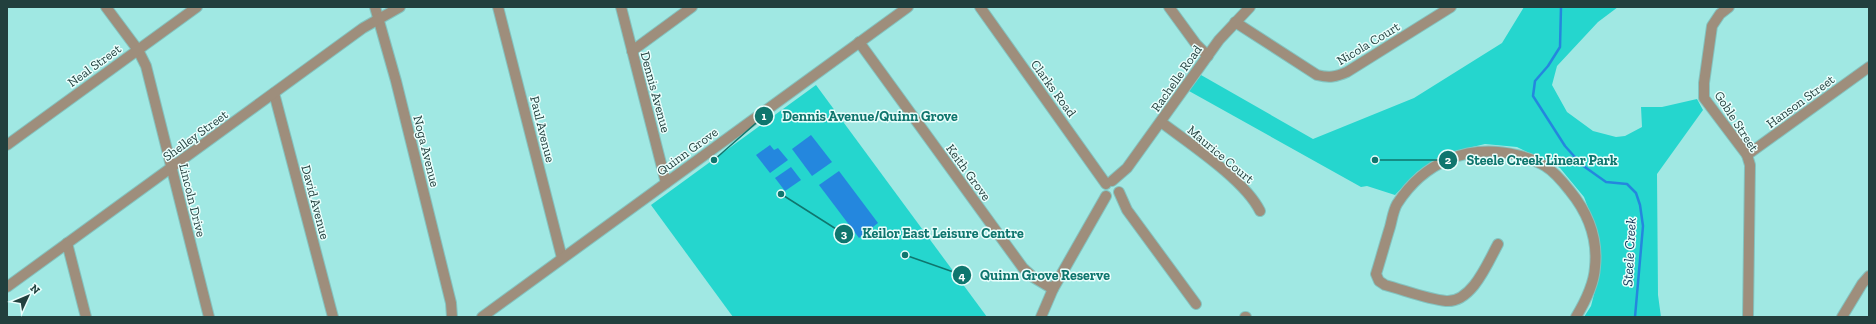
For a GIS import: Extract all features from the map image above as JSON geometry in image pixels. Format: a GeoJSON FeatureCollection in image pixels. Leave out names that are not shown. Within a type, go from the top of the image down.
{"type":"FeatureCollection","features":[{"type":"Feature","properties":{"kind":"street","name":"Lincoln Drive"},"geometry":{"type":"LineString","coordinates":[[106,7],[138,50],[146,66],[209,317]]}},
{"type":"Feature","properties":{"kind":"street","name":"Neal Street"},"geometry":{"type":"LineString","coordinates":[[7,145],[197,7]]}},
{"type":"Feature","properties":{"kind":"street","name":"Noga Avenue"},"geometry":{"type":"LineString","coordinates":[[375,7],[451,303],[457,317]]}},
{"type":"Feature","properties":{"kind":"street","name":"Shelley Street"},"geometry":{"type":"LineString","coordinates":[[7,287],[379,18],[400,7]]}},
{"type":"Feature","properties":{"kind":"street","name":"Paul Avenue"},"geometry":{"type":"LineString","coordinates":[[498,7],[562,258]]}},
{"type":"Feature","properties":{"kind":"street","name":"Dennis Avenue"},"geometry":{"type":"LineString","coordinates":[[621,7],[666,183]]}},
{"type":"Feature","properties":{"kind":"street"},"geometry":{"type":"LineString","coordinates":[[632,51],[692,7]]}},
{"type":"Feature","properties":{"kind":"street","name":"Quinn Grove"},"geometry":{"type":"LineString","coordinates":[[482,317],[908,7]]}},
{"type":"Feature","properties":{"kind":"street","name":"Clarks Road"},"geometry":{"type":"LineString","coordinates":[[980,7],[1196,304]]}},
{"type":"Feature","properties":{"kind":"street"},"geometry":{"type":"LineString","coordinates":[[1169,7],[1196,44],[1208,56]]}},
{"type":"Feature","properties":{"kind":"street","name":"Rachelle Road"},"geometry":{"type":"LineString","coordinates":[[1041,317],[1053,289],[1112,189],[1219,40],[1250,7]]}},
{"type":"Feature","properties":{"kind":"street","name":"Nicola Court"},"geometry":{"type":"LineString","coordinates":[[1235,22],[1317,75],[1328,77],[1338,76],[1347,72],[1451,7]]}},
{"type":"Feature","properties":{"kind":"street","name":"Goble Street"},"geometry":{"type":"LineString","coordinates":[[1730,7],[1720,14],[1712,26],[1704,83],[1704,98],[1747,155],[1750,165],[1748,317]]}},
{"type":"Feature","properties":{"kind":"street","name":"Keith Grove"},"geometry":{"type":"LineString","coordinates":[[859,42],[1023,268],[1033,277],[1053,289]]}},
{"type":"Feature","properties":{"kind":"street","name":"Hanson Street"},"geometry":{"type":"LineString","coordinates":[[1747,155],[1869,67]]}},
{"type":"Feature","properties":{"kind":"street","name":"David Avenue"},"geometry":{"type":"LineString","coordinates":[[274,93],[333,317]]}},
{"type":"Feature","properties":{"kind":"street","name":"Maurice Court"},"geometry":{"type":"LineString","coordinates":[[1161,122],[1234,179],[1248,192],[1260,212]]}},
{"type":"Feature","properties":{"kind":"street"},"geometry":{"type":"LineString","coordinates":[[1498,244],[1481,277],[1472,288],[1459,298],[1447,301],[1385,285],[1379,280],[1376,274],[1396,206],[1408,188],[1426,171],[1447,159],[1474,152],[1500,151],[1522,156],[1544,165],[1561,180],[1581,204],[1590,223],[1595,242],[1595,267],[1588,297],[1576,317]]}},
{"type":"Feature","properties":{"kind":"street"},"geometry":{"type":"LineString","coordinates":[[67,243],[86,317]]}},
{"type":"Feature","properties":{"kind":"street"},"geometry":{"type":"LineString","coordinates":[[1842,317],[1862,284],[1869,276]]}},
{"type":"Feature","properties":{"kind":"street","name":"Noga Avenue"},"geometry":{"type":"LineString","coordinates":[[451,303],[452,317]]}},
{"type":"Feature","properties":{"kind":"shaded area"},"geometry":{"type":"Polygon","coordinates":[[[1524,7],[1618,7],[1598,22],[1557,66],[1552,85],[1567,112],[1593,131],[1616,137],[1625,136],[1642,127],[1641,107],[1662,107],[1697,99],[1703,110],[1657,174],[1658,295],[1661,317],[1584,317],[1591,306],[1600,271],[1598,234],[1584,197],[1560,168],[1517,147],[1485,144],[1451,152],[1417,172],[1395,195],[1367,186],[1361,187],[1189,91],[1201,75],[1313,139],[1414,98],[1502,43],[1524,7]]]}},
{"type":"Feature","properties":{"kind":"shaded area"},"geometry":{"type":"Polygon","coordinates":[[[816,85],[987,317],[733,317],[651,205],[816,85]]]}},
{"type":"Feature","properties":{"kind":"shaded area"},"geometry":{"type":"Polygon","coordinates":[[[811,135],[832,162],[812,176],[792,149],[811,135]]]}},
{"type":"Feature","properties":{"kind":"shaded area"},"geometry":{"type":"Polygon","coordinates":[[[770,145],[774,150],[778,148],[788,160],[770,173],[756,155],[770,145]]]}},
{"type":"Feature","properties":{"kind":"shaded area"},"geometry":{"type":"Polygon","coordinates":[[[791,167],[801,180],[785,191],[775,178],[791,167]]]}},
{"type":"Feature","properties":{"kind":"shaded area"},"geometry":{"type":"Polygon","coordinates":[[[839,171],[878,223],[859,238],[819,185],[839,171]]]}},
{"type":"Feature","properties":{"kind":"waterway","name":"Steele Creek"},"geometry":{"type":"LineString","coordinates":[[1561,7],[1560,47],[1548,66],[1535,81],[1533,96],[1565,146],[1582,165],[1606,182],[1627,184],[1636,193],[1640,205],[1643,226],[1635,317]]}},
{"type":"Feature","properties":{"kind":"place","name":"Dennis Avenue/Quinn Grove"},"geometry":{"type":"Point","coordinates":[714,160]}},
{"type":"Feature","properties":{"kind":"place","name":"Steele Creek Linear Park"},"geometry":{"type":"Point","coordinates":[1375,160]}},
{"type":"Feature","properties":{"kind":"place","name":"Keilor East Leisure Centre"},"geometry":{"type":"Point","coordinates":[781,194]}},
{"type":"Feature","properties":{"kind":"place","name":"Quinn Grove Reserve"},"geometry":{"type":"Point","coordinates":[905,255]}}]}
